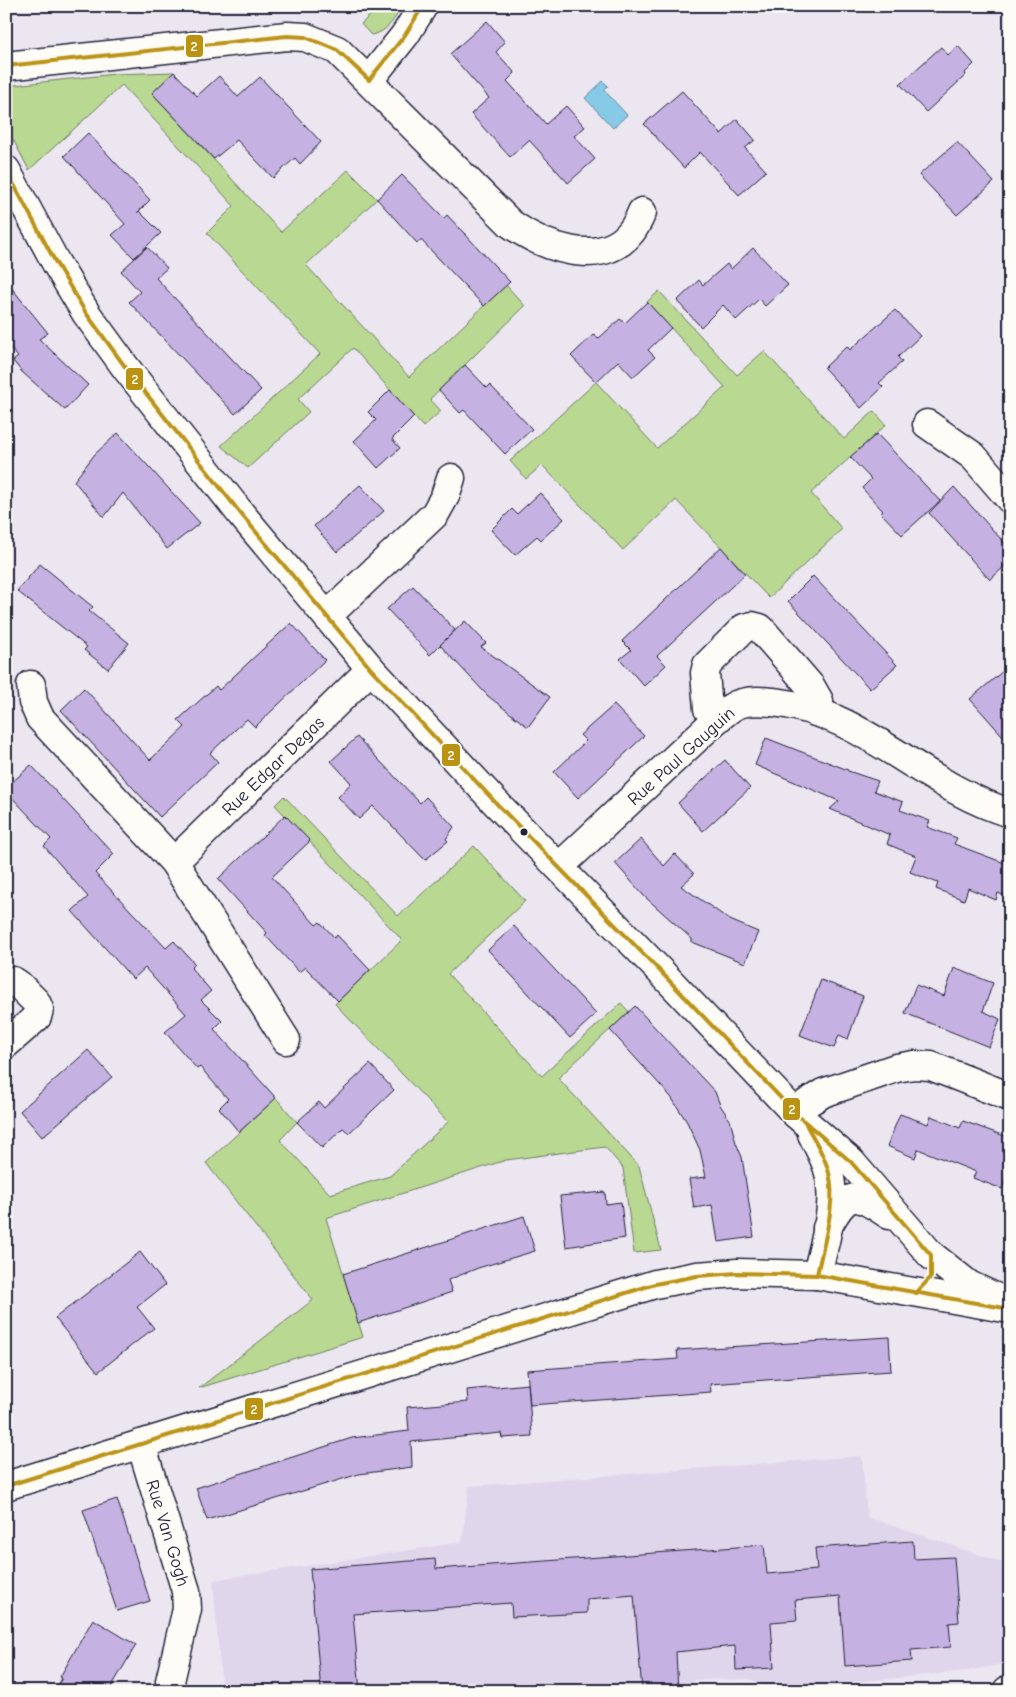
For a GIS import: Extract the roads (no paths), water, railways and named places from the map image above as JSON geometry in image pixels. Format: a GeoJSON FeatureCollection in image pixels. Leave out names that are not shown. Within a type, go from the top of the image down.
{"type":"FeatureCollection","features":[{"type":"Feature","properties":{"kind":"street"},"geometry":{"type":"LineString","coordinates":[[369,80],[405,35],[423,6]]}},
{"type":"Feature","properties":{"kind":"street"},"geometry":{"type":"LineString","coordinates":[[6,66],[287,36],[305,38],[337,50],[511,224],[526,235],[561,249],[578,251],[602,250],[622,241],[630,234],[642,212]]}},
{"type":"Feature","properties":{"kind":"street"},"geometry":{"type":"LineString","coordinates":[[6,170],[32,220],[81,304],[126,368],[241,514],[371,669],[497,804],[802,1120],[851,1162],[931,1255],[970,1285],[1010,1304]]}},
{"type":"Feature","properties":{"kind":"street"},"geometry":{"type":"LineString","coordinates":[[927,424],[973,456],[1010,499]]}},
{"type":"Feature","properties":{"kind":"street"},"geometry":{"type":"LineString","coordinates":[[328,616],[435,514],[445,496],[451,478]]}},
{"type":"Feature","properties":{"kind":"street"},"geometry":{"type":"LineString","coordinates":[[717,719],[708,709],[705,673],[707,665],[744,628],[752,626],[760,628],[811,687],[819,701],[816,712]]}},
{"type":"Feature","properties":{"kind":"street","name":"Rue Edgar Degas"},"geometry":{"type":"LineString","coordinates":[[174,862],[371,669]]}},
{"type":"Feature","properties":{"kind":"street"},"geometry":{"type":"LineString","coordinates":[[32,685],[34,702],[40,718],[174,862],[286,1040]]}},
{"type":"Feature","properties":{"kind":"street","name":"Rue Paul Gauguin"},"geometry":{"type":"LineString","coordinates":[[559,867],[717,719],[736,705],[752,701],[782,703],[837,720],[862,733],[952,788],[1010,813]]}},
{"type":"Feature","properties":{"kind":"street"},"geometry":{"type":"LineString","coordinates":[[6,983],[13,981],[20,985],[36,1002],[39,1008],[38,1017],[6,1044]]}},
{"type":"Feature","properties":{"kind":"street"},"geometry":{"type":"LineString","coordinates":[[817,1276],[832,1189],[825,1160],[802,1120],[807,1103],[823,1093],[896,1068],[914,1064],[932,1066],[1010,1097]]}},
{"type":"Feature","properties":{"kind":"street"},"geometry":{"type":"LineString","coordinates":[[826,1229],[843,1203],[858,1198],[864,1199],[909,1228]]}},
{"type":"Feature","properties":{"kind":"street"},"geometry":{"type":"LineString","coordinates":[[916,1293],[931,1277],[931,1255]]}},
{"type":"Feature","properties":{"kind":"street"},"geometry":{"type":"LineString","coordinates":[[6,1486],[655,1284],[697,1276],[737,1274],[817,1276],[1010,1309]]}},
{"type":"Feature","properties":{"kind":"street","name":"Rue Van Gogh"},"geometry":{"type":"LineString","coordinates":[[141,1444],[186,1591],[187,1609],[167,1688]]}},
{"type":"Feature","properties":{"kind":"water"},"geometry":{"type":"Polygon","coordinates":[[[603,81],[608,86],[604,90],[627,115],[613,128],[585,98],[603,81]]]}}]}
